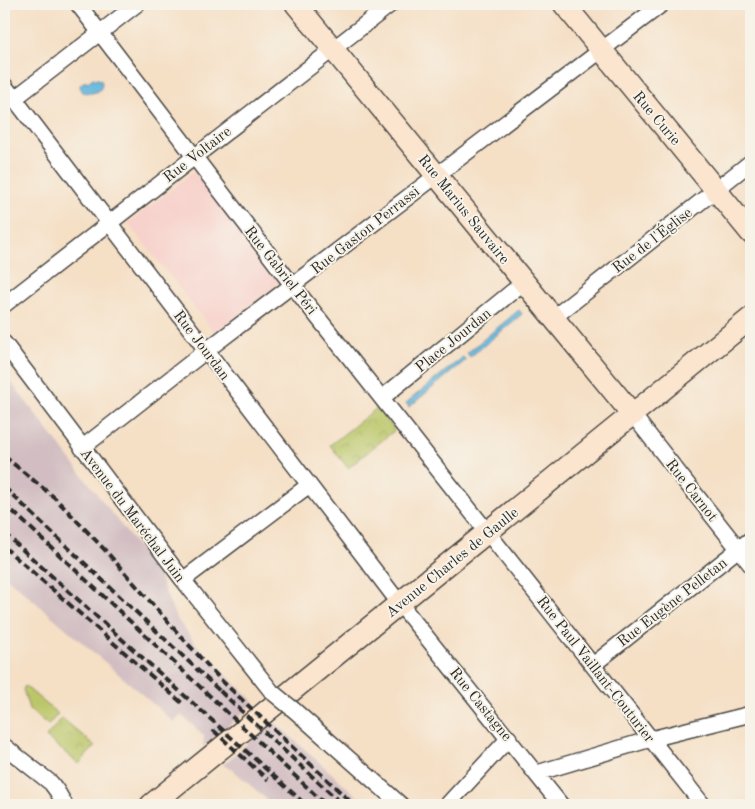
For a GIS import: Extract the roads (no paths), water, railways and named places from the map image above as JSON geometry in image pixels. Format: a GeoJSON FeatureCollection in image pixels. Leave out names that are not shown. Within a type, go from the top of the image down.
{"type":"FeatureCollection","features":[{"type":"Feature","properties":{"kind":"main road","name":"Rue Marius Sauvaire"},"geometry":{"type":"LineString","coordinates":[[296,4],[632,415]]}},
{"type":"Feature","properties":{"kind":"main road","name":"Rue Curie"},"geometry":{"type":"LineString","coordinates":[[564,4],[751,232]]}},
{"type":"Feature","properties":{"kind":"main road","name":"Avenue Charles de Gaulle"},"geometry":{"type":"LineString","coordinates":[[151,805],[751,318]]}},
{"type":"Feature","properties":{"kind":"street","name":"Rue Gabriel Péri"},"geometry":{"type":"LineString","coordinates":[[78,4],[293,286],[488,532]]}},
{"type":"Feature","properties":{"kind":"street"},"geometry":{"type":"LineString","coordinates":[[14,99],[137,4]]}},
{"type":"Feature","properties":{"kind":"street","name":"Rue Voltaire"},"geometry":{"type":"LineString","coordinates":[[4,305],[391,4]]}},
{"type":"Feature","properties":{"kind":"street","name":"Rue Gaston Perrassi"},"geometry":{"type":"LineString","coordinates":[[82,448],[206,350],[293,286],[662,4]]}},
{"type":"Feature","properties":{"kind":"street","name":"Rue Jourdan"},"geometry":{"type":"LineString","coordinates":[[4,86],[400,604]]}},
{"type":"Feature","properties":{"kind":"street","name":"Rue de l'Église"},"geometry":{"type":"LineString","coordinates":[[554,318],[751,162]]}},
{"type":"Feature","properties":{"kind":"street","name":"Place Jourdan"},"geometry":{"type":"LineString","coordinates":[[382,398],[524,282]]}},
{"type":"Feature","properties":{"kind":"street","name":"Avenue du Maréchal Juin"},"geometry":{"type":"LineString","coordinates":[[4,342],[183,580],[269,688],[400,805]]}},
{"type":"Feature","properties":{"kind":"street","name":"Rue Carnot"},"geometry":{"type":"LineString","coordinates":[[632,415],[751,565]]}},
{"type":"Feature","properties":{"kind":"street"},"geometry":{"type":"LineString","coordinates":[[183,580],[309,485]]}},
{"type":"Feature","properties":{"kind":"street","name":"Rue Paul Vaillant-Couturier"},"geometry":{"type":"LineString","coordinates":[[488,532],[703,805]]}},
{"type":"Feature","properties":{"kind":"street","name":"Rue Eugène Pelletan"},"geometry":{"type":"LineString","coordinates":[[593,665],[751,539]]}},
{"type":"Feature","properties":{"kind":"street","name":"Rue Castagne"},"geometry":{"type":"LineString","coordinates":[[400,604],[561,805]]}},
{"type":"Feature","properties":{"kind":"street"},"geometry":{"type":"LineString","coordinates":[[537,773],[651,739],[751,714]]}},
{"type":"Feature","properties":{"kind":"street"},"geometry":{"type":"LineString","coordinates":[[447,805],[509,738]]}},
{"type":"Feature","properties":{"kind":"street"},"geometry":{"type":"LineString","coordinates":[[4,746],[51,783],[65,805]]}},
{"type":"Feature","properties":{"kind":"water"},"geometry":{"type":"Polygon","coordinates":[[[93,78],[101,80],[102,84],[99,90],[93,93],[81,91],[80,85],[93,78]]]}},
{"type":"Feature","properties":{"kind":"water"},"geometry":{"type":"Polygon","coordinates":[[[519,310],[522,314],[470,357],[467,353],[519,310]]]}},
{"type":"Feature","properties":{"kind":"water"},"geometry":{"type":"Polygon","coordinates":[[[463,357],[466,360],[409,407],[406,403],[463,357]]]}},
{"type":"Feature","properties":{"kind":"railway"},"geometry":{"type":"LineString","coordinates":[[4,456],[55,498],[104,549],[221,680],[354,805]]}},
{"type":"Feature","properties":{"kind":"railway"},"geometry":{"type":"LineString","coordinates":[[4,487],[225,696]]}},
{"type":"Feature","properties":{"kind":"railway"},"geometry":{"type":"LineString","coordinates":[[4,503],[326,805]]}},
{"type":"Feature","properties":{"kind":"railway"},"geometry":{"type":"LineString","coordinates":[[4,533],[306,805]]}},
{"type":"Feature","properties":{"kind":"railway"},"geometry":{"type":"LineString","coordinates":[[4,547],[182,703]]}},
{"type":"Feature","properties":{"kind":"railway"},"geometry":{"type":"LineString","coordinates":[[220,691],[343,805]]}},
{"type":"Feature","properties":{"kind":"railway"},"geometry":{"type":"LineString","coordinates":[[213,730],[268,780]]}}]}
